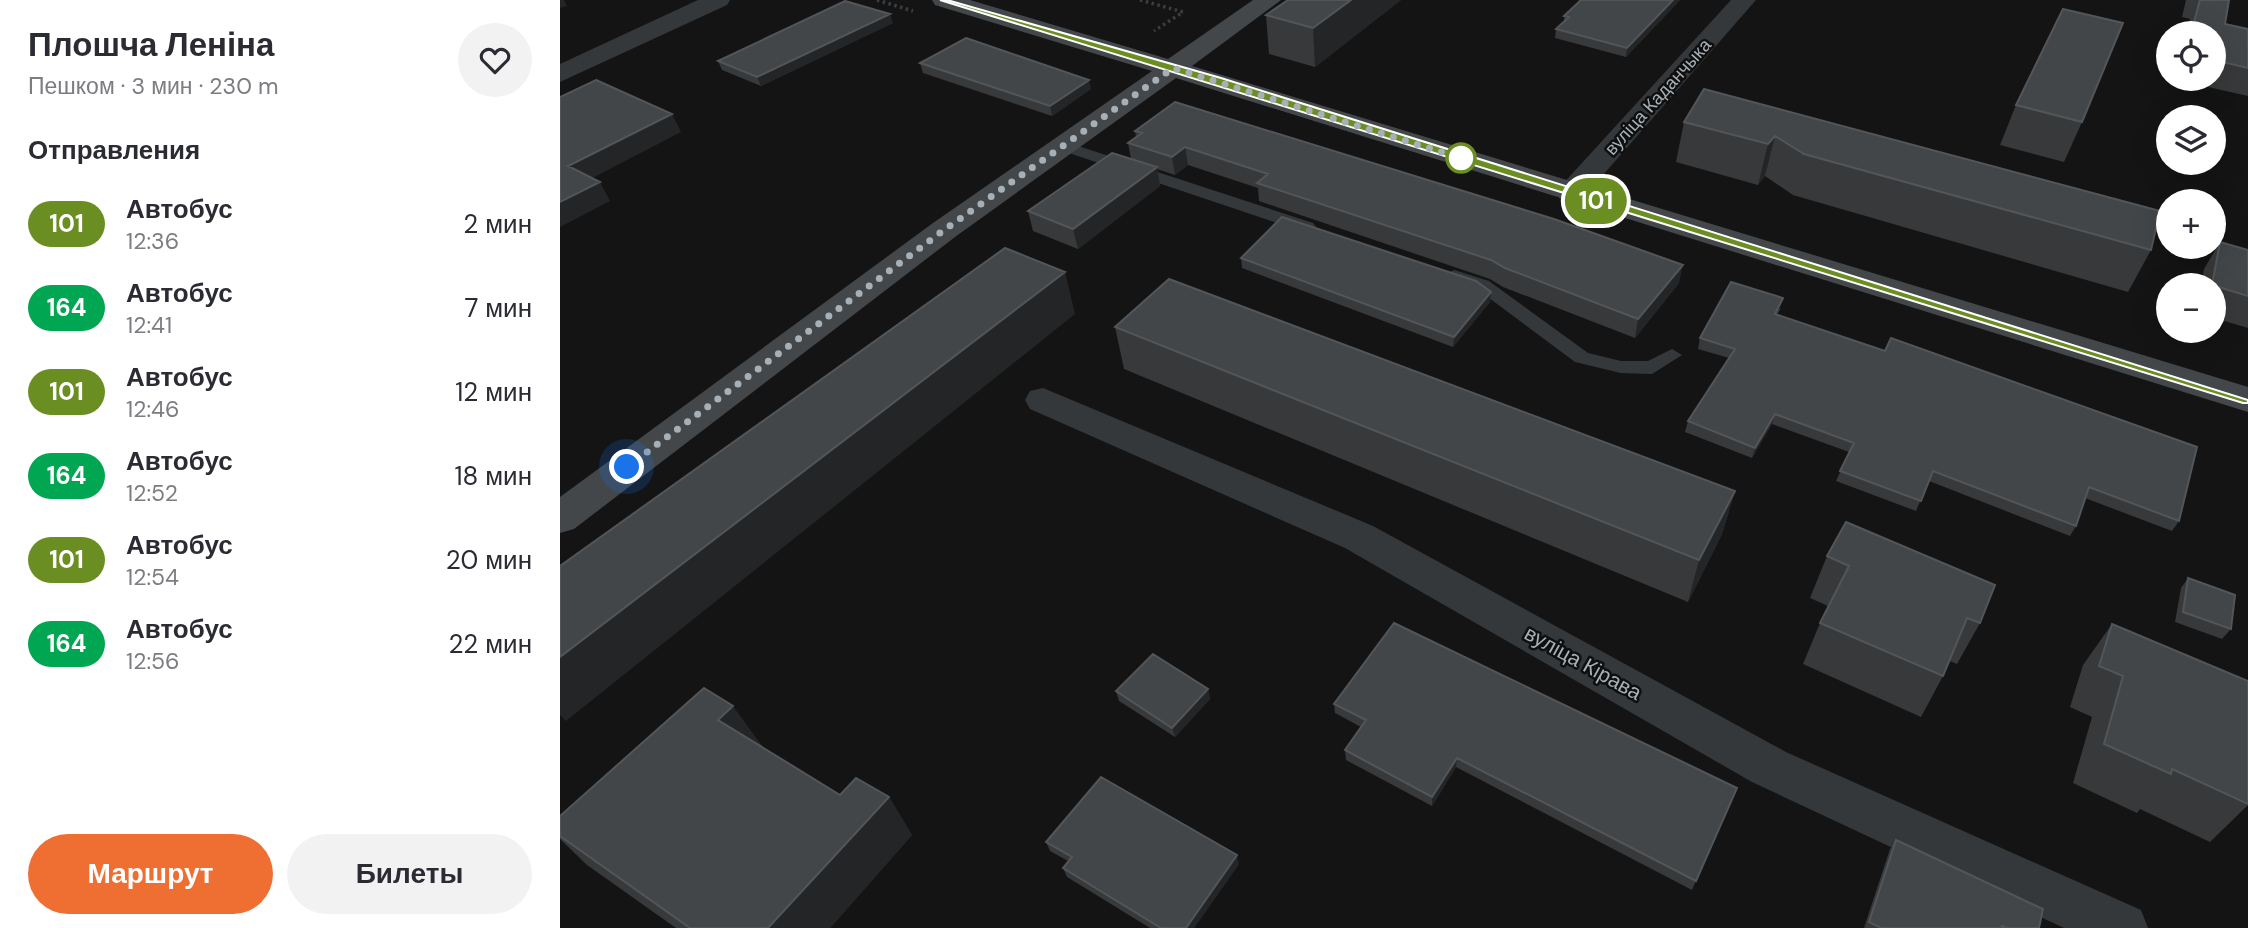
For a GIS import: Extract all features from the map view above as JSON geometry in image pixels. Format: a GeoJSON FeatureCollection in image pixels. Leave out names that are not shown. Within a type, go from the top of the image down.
{"type":"FeatureCollection","features":[{"type":"Feature","properties":{"kind":"street"},"geometry":{"type":"LineString","coordinates":[[560,74],[719,0]]}},
{"type":"Feature","properties":{"kind":"street"},"geometry":{"type":"LineString","coordinates":[[944,0],[1173,68],[2248,400]]}},
{"type":"Feature","properties":{"kind":"street"},"geometry":{"type":"LineString","coordinates":[[560,517],[944,230],[1269,0]]}},
{"type":"Feature","properties":{"kind":"street","name":"вуліца Каданчыка"},"geometry":{"type":"LineString","coordinates":[[1571,193],[1744,0]]}},
{"type":"Feature","properties":{"kind":"street","name":"вуліца Кірава"},"geometry":{"type":"LineString","coordinates":[[1043,400],[1359,537],[1769,767],[2122,928]]}},
{"type":"Feature","properties":{"kind":"lane"},"geometry":{"type":"LineString","coordinates":[[1063,146],[1326,233]]}},
{"type":"Feature","properties":{"kind":"lane"},"geometry":{"type":"LineString","coordinates":[[1431,268],[1483,285],[1582,358],[1621,367],[1652,368],[1672,355]]}},
{"type":"Feature","properties":{"kind":"building"},"geometry":{"type":"Polygon","coordinates":[[[1288,0],[1351,0],[1313,28],[1266,15],[1288,0]]]}},
{"type":"Feature","properties":{"kind":"building"},"geometry":{"type":"Polygon","coordinates":[[[1581,0],[1673,0],[1627,48],[1556,29],[1569,17],[1564,16],[1581,0]]]}},
{"type":"Feature","properties":{"kind":"building"},"geometry":{"type":"Polygon","coordinates":[[[2200,0],[2229,0],[2226,21],[2194,21],[2200,0]]]}},
{"type":"Feature","properties":{"kind":"building"},"geometry":{"type":"Polygon","coordinates":[[[845,1],[890,14],[757,77],[718,61],[845,1]]]}},
{"type":"Feature","properties":{"kind":"building"},"geometry":{"type":"Polygon","coordinates":[[[2063,9],[2123,23],[2082,122],[2016,105],[2063,9]]]}},
{"type":"Feature","properties":{"kind":"building"},"geometry":{"type":"Polygon","coordinates":[[[2226,24],[2248,29],[2248,68],[2226,63],[2226,24]]]}},
{"type":"Feature","properties":{"kind":"building"},"geometry":{"type":"Polygon","coordinates":[[[966,38],[1089,80],[1050,106],[920,63],[966,38]]]}},
{"type":"Feature","properties":{"kind":"building"},"geometry":{"type":"Polygon","coordinates":[[[596,80],[672,114],[568,166],[600,182],[560,202],[560,97],[596,80]]]}},
{"type":"Feature","properties":{"kind":"building"},"geometry":{"type":"Polygon","coordinates":[[[1704,89],[2156,210],[2156,228],[2151,250],[1804,154],[1775,136],[1768,144],[1684,122],[1704,89]]]}},
{"type":"Feature","properties":{"kind":"building"},"geometry":{"type":"Polygon","coordinates":[[[1175,102],[1554,219],[1683,265],[1638,319],[1505,268],[1491,260],[1257,183],[1268,174],[1185,147],[1172,157],[1128,143],[1142,133],[1135,131],[1175,102]]]}},
{"type":"Feature","properties":{"kind":"building"},"geometry":{"type":"Polygon","coordinates":[[[1112,153],[1157,167],[1073,229],[1028,211],[1112,153]]]}},
{"type":"Feature","properties":{"kind":"building"},"geometry":{"type":"Polygon","coordinates":[[[1282,217],[1476,281],[1491,292],[1454,337],[1241,258],[1282,217]]]}},
{"type":"Feature","properties":{"kind":"building"},"geometry":{"type":"Polygon","coordinates":[[[2226,244],[2248,250],[2248,296],[2226,289],[2226,273],[2214,273],[2217,259],[2226,259],[2226,244]]]}},
{"type":"Feature","properties":{"kind":"building"},"geometry":{"type":"Polygon","coordinates":[[[1005,248],[1065,272],[560,657],[560,566],[1005,248]]]}},
{"type":"Feature","properties":{"kind":"building"},"geometry":{"type":"Polygon","coordinates":[[[1169,279],[1735,491],[1699,560],[1115,327],[1169,279]]]}},
{"type":"Feature","properties":{"kind":"building"},"geometry":{"type":"Polygon","coordinates":[[[1731,282],[1783,298],[1775,314],[1885,351],[1891,338],[2197,447],[2179,521],[2089,487],[2076,526],[1933,471],[1921,501],[1840,471],[1854,443],[1775,414],[1755,448],[1688,421],[1735,349],[1700,338],[1731,282]]]}},
{"type":"Feature","properties":{"kind":"building"},"geometry":{"type":"Polygon","coordinates":[[[1846,522],[1995,585],[1980,623],[1967,618],[1943,676],[1820,623],[1849,566],[1827,556],[1846,522]]]}},
{"type":"Feature","properties":{"kind":"building"},"geometry":{"type":"Polygon","coordinates":[[[2188,578],[2235,595],[2231,629],[2183,612],[2188,578]]]}},
{"type":"Feature","properties":{"kind":"building"},"geometry":{"type":"Polygon","coordinates":[[[1394,623],[1737,788],[1696,881],[1457,758],[1432,797],[1345,750],[1366,720],[1334,704],[1394,623]]]}},
{"type":"Feature","properties":{"kind":"building"},"geometry":{"type":"Polygon","coordinates":[[[2112,624],[2248,681],[2248,804],[2172,769],[2171,774],[2104,744],[2123,676],[2099,666],[2112,624]]]}},
{"type":"Feature","properties":{"kind":"building"},"geometry":{"type":"Polygon","coordinates":[[[1153,654],[1208,689],[1172,728],[1116,691],[1153,654]]]}},
{"type":"Feature","properties":{"kind":"building"},"geometry":{"type":"Polygon","coordinates":[[[704,688],[733,706],[718,720],[840,795],[856,778],[889,797],[768,928],[690,928],[560,836],[560,816],[704,688]]]}},
{"type":"Feature","properties":{"kind":"building"},"geometry":{"type":"Polygon","coordinates":[[[1101,777],[1237,855],[1186,928],[1161,928],[1063,868],[1072,857],[1046,842],[1101,777]]]}},
{"type":"Feature","properties":{"kind":"building"},"geometry":{"type":"Polygon","coordinates":[[[1896,840],[2043,909],[2039,928],[1881,928],[1869,922],[1896,840]]]}},
{"type":"Feature","properties":{"kind":"bus line","name":"101"},"geometry":{"type":"LineString","coordinates":[[944,0],[1218,80],[1571,193],[2248,400]]}},
{"type":"Feature","properties":{"kind":"route"},"geometry":{"type":"LineString","coordinates":[[627,467],[944,230],[1173,68],[1470,161],[1461,158]]}}]}
